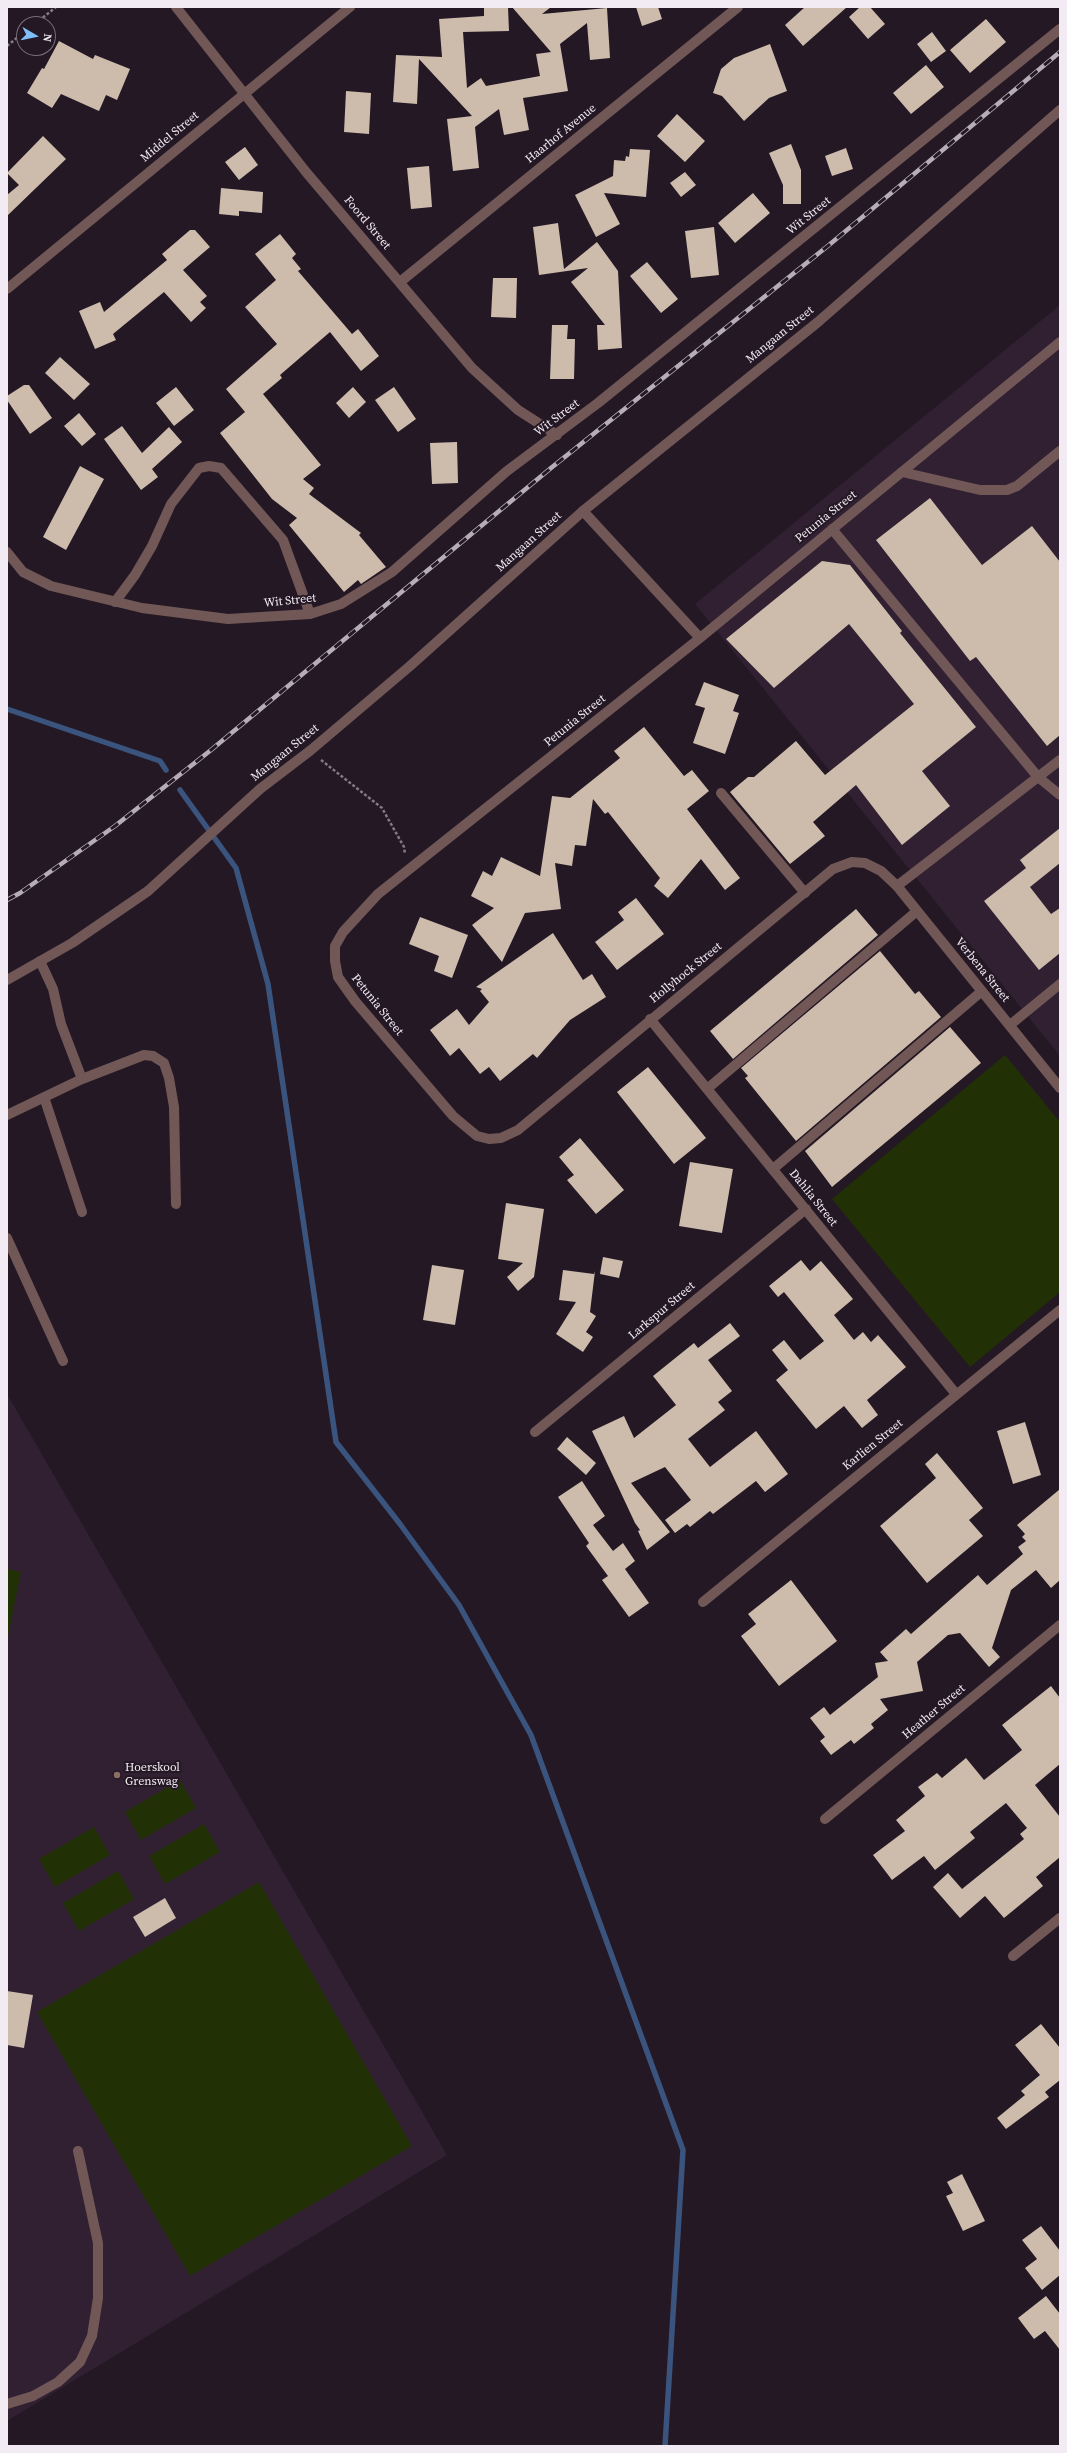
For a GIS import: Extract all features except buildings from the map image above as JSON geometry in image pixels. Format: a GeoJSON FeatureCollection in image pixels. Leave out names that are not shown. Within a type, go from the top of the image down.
{"type":"FeatureCollection","features":[{"type":"Feature","properties":{"kind":"street","name":"Foord Street"},"geometry":{"type":"LineString","coordinates":[[176,7],[306,172],[472,368],[518,410],[557,435]]}},
{"type":"Feature","properties":{"kind":"street","name":"Middel Street"},"geometry":{"type":"LineString","coordinates":[[7,289],[350,7]]}},
{"type":"Feature","properties":{"kind":"street","name":"Haarhof Avenue"},"geometry":{"type":"LineString","coordinates":[[400,282],[738,7]]}},
{"type":"Feature","properties":{"kind":"street","name":"Wit Street"},"geometry":{"type":"LineString","coordinates":[[7,552],[23,572],[41,582],[51,586],[115,602],[228,619],[310,614],[341,604],[392,572],[507,471],[557,435],[1060,29]]}},
{"type":"Feature","properties":{"kind":"street","name":"Mangaan Street"},"geometry":{"type":"LineString","coordinates":[[7,980],[72,943],[148,891],[195,846],[260,789],[311,750],[410,666],[583,511],[818,322],[1060,110]]}},
{"type":"Feature","properties":{"kind":"street","name":"Petunia Street"},"geometry":{"type":"LineString","coordinates":[[518,1130],[501,1138],[489,1139],[467,1130],[453,1116],[355,1001],[338,976],[335,946],[343,932],[378,894],[700,638],[1060,342]]}},
{"type":"Feature","properties":{"kind":"street"},"geometry":{"type":"LineString","coordinates":[[902,472],[980,490],[1007,490],[1017,486],[1060,451]]}},
{"type":"Feature","properties":{"kind":"street"},"geometry":{"type":"LineString","coordinates":[[115,602],[135,575],[152,546],[171,504],[200,468],[209,466],[221,468],[282,540],[310,614]]}},
{"type":"Feature","properties":{"kind":"street"},"geometry":{"type":"LineString","coordinates":[[583,511],[700,638]]}},
{"type":"Feature","properties":{"kind":"street"},"geometry":{"type":"LineString","coordinates":[[832,529],[1038,777],[1060,795]]}},
{"type":"Feature","properties":{"kind":"street"},"geometry":{"type":"LineString","coordinates":[[897,886],[1060,760]]}},
{"type":"Feature","properties":{"kind":"street"},"geometry":{"type":"LineString","coordinates":[[721,793],[805,893]]}},
{"type":"Feature","properties":{"kind":"street","name":"Hollyhock Street"},"geometry":{"type":"LineString","coordinates":[[518,1130],[650,1019],[833,869],[852,862],[865,863],[881,870]]}},
{"type":"Feature","properties":{"kind":"street","name":"Verbena Street"},"geometry":{"type":"LineString","coordinates":[[881,870],[897,886],[1060,1088]]}},
{"type":"Feature","properties":{"kind":"street"},"geometry":{"type":"LineString","coordinates":[[707,1089],[917,911]]}},
{"type":"Feature","properties":{"kind":"street"},"geometry":{"type":"LineString","coordinates":[[40,961],[53,989],[61,1024],[82,1079]]}},
{"type":"Feature","properties":{"kind":"street"},"geometry":{"type":"LineString","coordinates":[[1010,1025],[1060,984]]}},
{"type":"Feature","properties":{"kind":"street"},"geometry":{"type":"LineString","coordinates":[[773,1169],[982,991]]}},
{"type":"Feature","properties":{"kind":"street","name":"Dahlia Street"},"geometry":{"type":"LineString","coordinates":[[650,1019],[956,1394]]}},
{"type":"Feature","properties":{"kind":"street"},"geometry":{"type":"LineString","coordinates":[[7,1115],[82,1079],[144,1055],[154,1056],[164,1063],[170,1078],[174,1107],[176,1204]]}},
{"type":"Feature","properties":{"kind":"street"},"geometry":{"type":"LineString","coordinates":[[44,1097],[82,1212]]}},
{"type":"Feature","properties":{"kind":"street","name":"Larkspur Street"},"geometry":{"type":"LineString","coordinates":[[535,1432],[806,1209]]}},
{"type":"Feature","properties":{"kind":"street"},"geometry":{"type":"LineString","coordinates":[[7,1238],[63,1361]]}},
{"type":"Feature","properties":{"kind":"street","name":"Karlien Street"},"geometry":{"type":"LineString","coordinates":[[703,1602],[1060,1310]]}},
{"type":"Feature","properties":{"kind":"street","name":"Heather Street"},"geometry":{"type":"LineString","coordinates":[[825,1819],[1060,1625]]}},
{"type":"Feature","properties":{"kind":"street"},"geometry":{"type":"LineString","coordinates":[[1013,1956],[1060,1918]]}},
{"type":"Feature","properties":{"kind":"street"},"geometry":{"type":"LineString","coordinates":[[7,2404],[33,2396],[58,2382],[80,2362],[92,2336],[98,2298],[98,2243],[78,2151]]}},
{"type":"Feature","properties":{"kind":"path"},"geometry":{"type":"LineString","coordinates":[[45,16],[56,7]]}},
{"type":"Feature","properties":{"kind":"path"},"geometry":{"type":"LineString","coordinates":[[7,46],[16,39]]}},
{"type":"Feature","properties":{"kind":"path"},"geometry":{"type":"LineString","coordinates":[[311,750],[333,771],[382,808],[404,847],[408,870]]}},
{"type":"Feature","properties":{"kind":"shaded area"},"geometry":{"type":"Polygon","coordinates":[[[1060,305],[1060,1056],[695,604],[1060,305]]]}},
{"type":"Feature","properties":{"kind":"shaded area","name":"Hoerskool Grenswag"},"geometry":{"type":"Polygon","coordinates":[[[7,1394],[447,2155],[7,2421],[7,1394]]]}},
{"type":"Feature","properties":{"kind":"green space"},"geometry":{"type":"Polygon","coordinates":[[[1005,1055],[1060,1122],[1060,1292],[970,1367],[832,1199],[1005,1055]]]}},
{"type":"Feature","properties":{"kind":"green space"},"geometry":{"type":"Polygon","coordinates":[[[7,1569],[21,1572],[7,1641],[7,1569]]]}},
{"type":"Feature","properties":{"kind":"green space"},"geometry":{"type":"Polygon","coordinates":[[[180,1780],[196,1808],[141,1840],[125,1812],[180,1780]]]}},
{"type":"Feature","properties":{"kind":"green space"},"geometry":{"type":"Polygon","coordinates":[[[204,1824],[220,1852],[165,1884],[149,1856],[204,1824]]]}},
{"type":"Feature","properties":{"kind":"green space"},"geometry":{"type":"Polygon","coordinates":[[[94,1827],[110,1855],[55,1887],[39,1859],[94,1827]]]}},
{"type":"Feature","properties":{"kind":"green space"},"geometry":{"type":"Polygon","coordinates":[[[118,1871],[134,1899],[79,1931],[63,1903],[118,1871]]]}},
{"type":"Feature","properties":{"kind":"green space"},"geometry":{"type":"Polygon","coordinates":[[[259,1882],[412,2146],[190,2276],[37,2012],[259,1882]]]}},
{"type":"Feature","properties":{"kind":"waterway"},"geometry":{"type":"LineString","coordinates":[[7,709],[160,761],[166,770]]}},
{"type":"Feature","properties":{"kind":"waterway"},"geometry":{"type":"LineString","coordinates":[[180,790],[236,868],[268,984],[336,1442],[400,1524],[459,1605],[531,1735],[683,2150],[665,2446]]}},
{"type":"Feature","properties":{"kind":"railway"},"geometry":{"type":"LineString","coordinates":[[7,900],[20,893],[115,826],[211,750],[551,468],[829,245],[1060,52]]}},
{"type":"Feature","properties":{"kind":"place","name":"Hoerskool Grenswag"},"geometry":{"type":"Point","coordinates":[117,1775]}}]}
